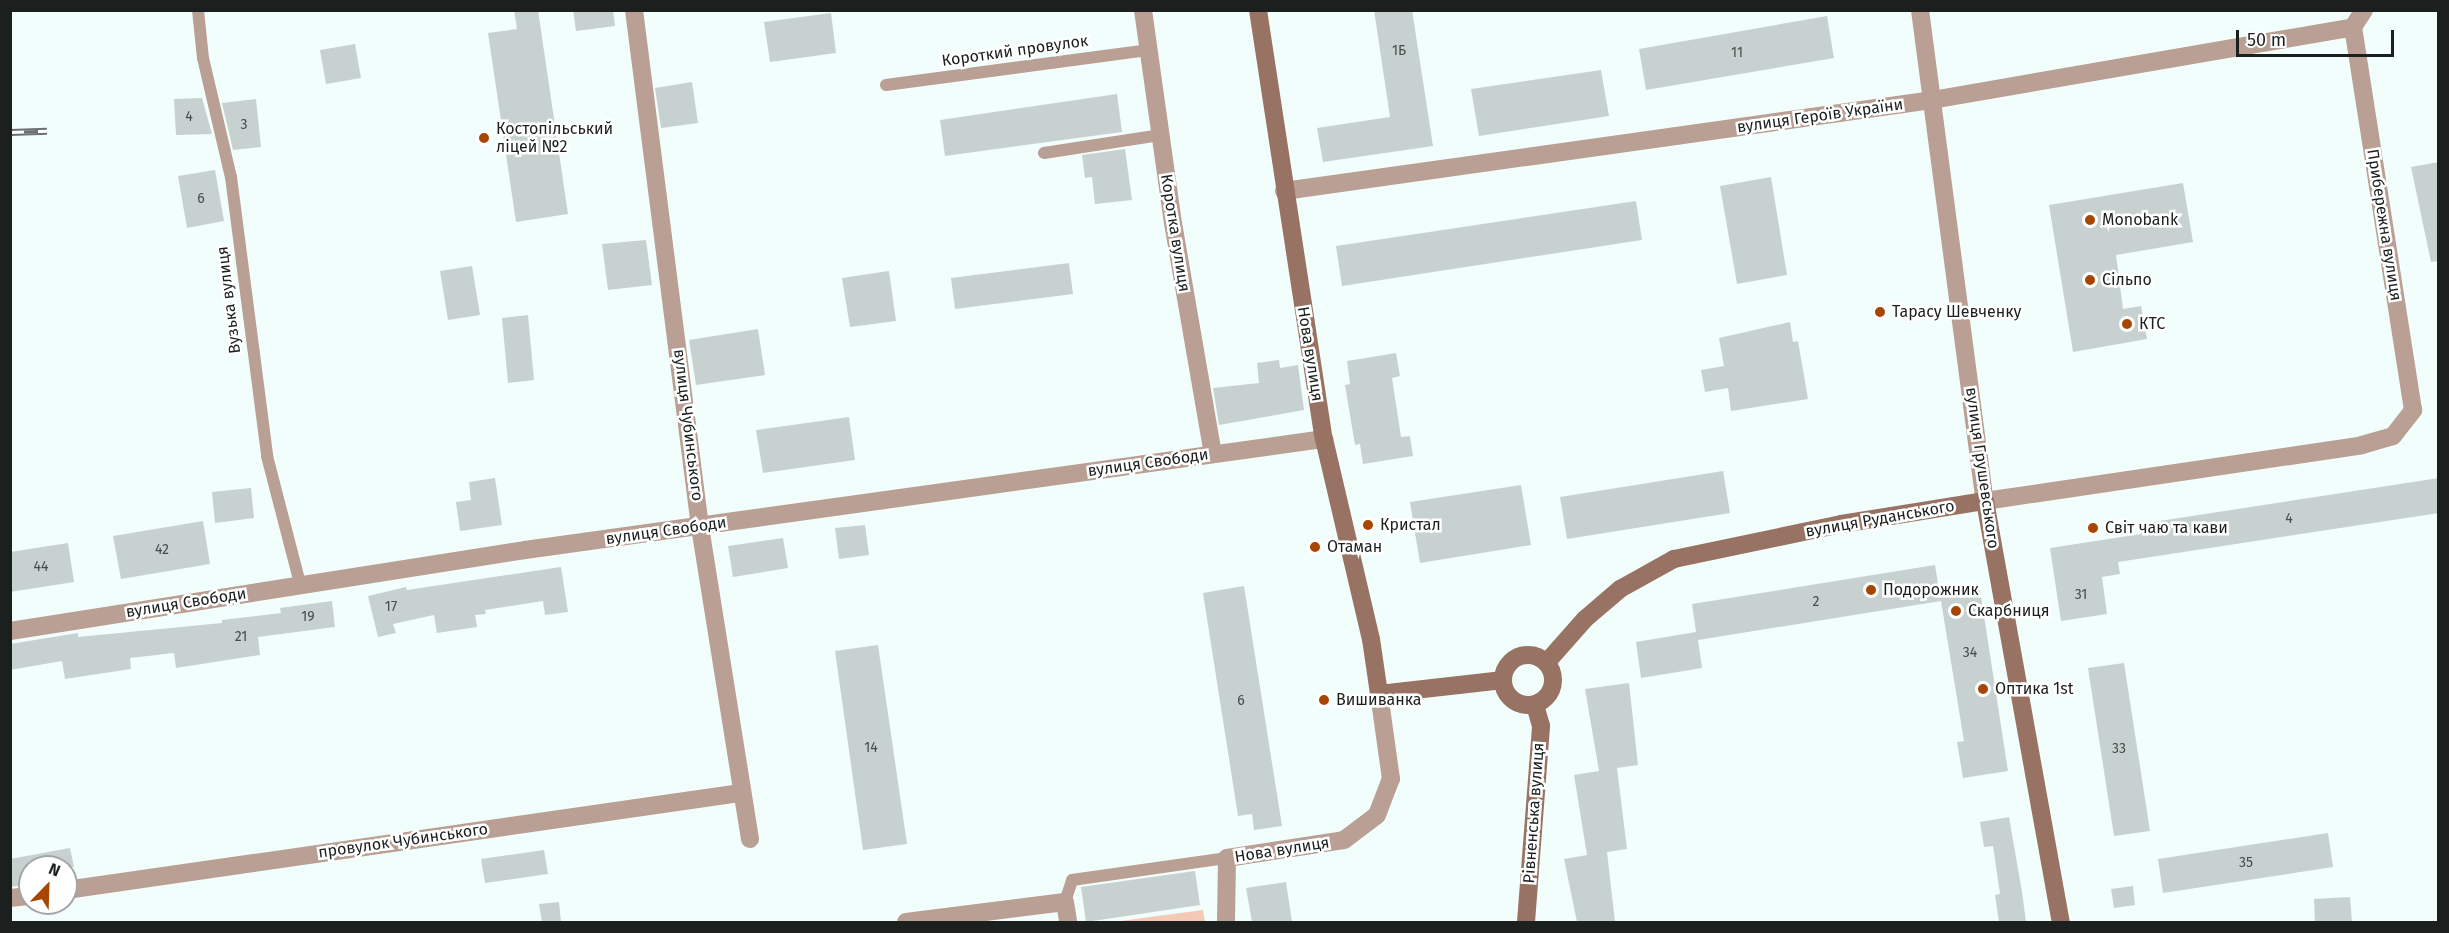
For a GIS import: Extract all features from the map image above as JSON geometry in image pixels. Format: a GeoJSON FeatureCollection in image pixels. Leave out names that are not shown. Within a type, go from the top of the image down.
{"type":"FeatureCollection","features":[{"type":"Feature","properties":{"kind":"street","name":"вулиця Чубинського"},"geometry":{"type":"LineString","coordinates":[[634,10],[700,527],[750,839]]}},
{"type":"Feature","properties":{"kind":"street","name":"Коротка вулиця"},"geometry":{"type":"LineString","coordinates":[[1143,10],[1160,135],[1213,454]]}},
{"type":"Feature","properties":{"kind":"street","name":"Нова вулиця"},"geometry":{"type":"LineString","coordinates":[[1226,922],[1227,858],[1344,840],[1377,815],[1391,779],[1371,639],[1324,439],[1284,191],[1258,10]]}},
{"type":"Feature","properties":{"kind":"street","name":"вулиця Грушевського"},"geometry":{"type":"LineString","coordinates":[[1920,10],[1985,501],[2061,922]]}},
{"type":"Feature","properties":{"kind":"street"},"geometry":{"type":"LineString","coordinates":[[2353,27],[2364,10]]}},
{"type":"Feature","properties":{"kind":"street","name":"вулиця Героїв України"},"geometry":{"type":"LineString","coordinates":[[1284,191],[1932,100],[2353,27]]}},
{"type":"Feature","properties":{"kind":"street","name":"Прибережна вулиця"},"geometry":{"type":"LineString","coordinates":[[2353,27],[2413,410],[2393,436]]}},
{"type":"Feature","properties":{"kind":"street","name":"вулиця Руданського"},"geometry":{"type":"LineString","coordinates":[[1546,662],[1585,619],[1620,589],[1674,559],[1841,524],[2362,445],[2393,436]]}},
{"type":"Feature","properties":{"kind":"street","name":"вулиця Свободи"},"geometry":{"type":"LineString","coordinates":[[10,631],[300,584],[1324,439]]}},
{"type":"Feature","properties":{"kind":"street"},"geometry":{"type":"LineString","coordinates":[[1532,655],[1546,662],[1552,669],[1553,687],[1549,695],[1535,705],[1511,699],[1503,680],[1505,669],[1516,658],[1532,655]]}},
{"type":"Feature","properties":{"kind":"street"},"geometry":{"type":"LineString","coordinates":[[1379,694],[1503,680]]}},
{"type":"Feature","properties":{"kind":"street","name":"Рівненська вулиця"},"geometry":{"type":"LineString","coordinates":[[1526,922],[1541,726],[1535,705]]}},
{"type":"Feature","properties":{"kind":"street","name":"провулок Чубинського"},"geometry":{"type":"LineString","coordinates":[[78,888],[741,793]]}},
{"type":"Feature","properties":{"kind":"street"},"geometry":{"type":"LineString","coordinates":[[906,922],[1065,902],[1068,922]]}},
{"type":"Feature","properties":{"kind":"lane","name":"Вузька вулиця"},"geometry":{"type":"LineString","coordinates":[[198,10],[203,58],[231,177],[267,456],[300,584]]}},
{"type":"Feature","properties":{"kind":"lane","name":"Короткий провулок"},"geometry":{"type":"LineString","coordinates":[[886,86],[1148,50]]}},
{"type":"Feature","properties":{"kind":"lane"},"geometry":{"type":"LineString","coordinates":[[1044,153],[1160,135]]}},
{"type":"Feature","properties":{"kind":"lane"},"geometry":{"type":"LineString","coordinates":[[1065,902],[1072,880],[1227,858]]}},
{"type":"Feature","properties":{"kind":"shaded area"},"geometry":{"type":"Polygon","coordinates":[[[1203,910],[1205,922],[1113,922],[1203,910]]]}},
{"type":"Feature","properties":{"kind":"building"},"geometry":{"type":"Polygon","coordinates":[[[514,10],[538,10],[568,214],[516,222],[488,33],[517,29],[514,10]]]}},
{"type":"Feature","properties":{"kind":"building"},"geometry":{"type":"Polygon","coordinates":[[[573,10],[613,10],[615,26],[576,31],[573,10]]]}},
{"type":"Feature","properties":{"kind":"building"},"geometry":{"type":"Polygon","coordinates":[[[1374,10],[1412,10],[1433,146],[1323,162],[1317,128],[1390,117],[1374,10]]]}},
{"type":"Feature","properties":{"kind":"building"},"geometry":{"type":"Polygon","coordinates":[[[831,13],[836,53],[770,62],[764,22],[831,13]]]}},
{"type":"Feature","properties":{"kind":"building"},"geometry":{"type":"Polygon","coordinates":[[[1827,16],[1834,58],[1646,90],[1639,49],[1827,16]]]}},
{"type":"Feature","properties":{"kind":"building"},"geometry":{"type":"Polygon","coordinates":[[[355,44],[361,78],[326,84],[320,50],[355,44]]]}},
{"type":"Feature","properties":{"kind":"building"},"geometry":{"type":"Polygon","coordinates":[[[1601,70],[1609,116],[1479,136],[1471,89],[1601,70]]]}},
{"type":"Feature","properties":{"kind":"building"},"geometry":{"type":"Polygon","coordinates":[[[692,82],[698,123],[661,128],[655,88],[692,82]]]}},
{"type":"Feature","properties":{"kind":"building"},"geometry":{"type":"Polygon","coordinates":[[[1117,94],[1122,132],[945,156],[940,120],[1117,94]]]}},
{"type":"Feature","properties":{"kind":"building"},"geometry":{"type":"Polygon","coordinates":[[[202,98],[212,134],[176,135],[174,99],[202,98]]]}},
{"type":"Feature","properties":{"kind":"building"},"geometry":{"type":"Polygon","coordinates":[[[256,99],[261,147],[233,150],[222,103],[256,99]]]}},
{"type":"Feature","properties":{"kind":"building"},"geometry":{"type":"Polygon","coordinates":[[[1125,149],[1132,200],[1095,204],[1092,177],[1085,178],[1082,155],[1125,149]]]}},
{"type":"Feature","properties":{"kind":"building"},"geometry":{"type":"Polygon","coordinates":[[[2439,162],[2439,261],[2431,262],[2411,167],[2439,162]]]}},
{"type":"Feature","properties":{"kind":"building"},"geometry":{"type":"Polygon","coordinates":[[[215,170],[224,221],[187,228],[178,176],[215,170]]]}},
{"type":"Feature","properties":{"kind":"building"},"geometry":{"type":"Polygon","coordinates":[[[1771,177],[1787,275],[1737,284],[1720,186],[1771,177]]]}},
{"type":"Feature","properties":{"kind":"building","name":"Сільпо"},"geometry":{"type":"Polygon","coordinates":[[[2183,183],[2193,242],[2116,255],[2123,309],[2141,306],[2147,339],[2073,352],[2049,205],[2183,183]]]}},
{"type":"Feature","properties":{"kind":"building"},"geometry":{"type":"Polygon","coordinates":[[[1636,201],[1642,240],[1342,286],[1336,246],[1636,201]]]}},
{"type":"Feature","properties":{"kind":"building"},"geometry":{"type":"Polygon","coordinates":[[[646,240],[652,285],[608,290],[602,244],[646,240]]]}},
{"type":"Feature","properties":{"kind":"building"},"geometry":{"type":"Polygon","coordinates":[[[1069,263],[1073,294],[955,309],[951,278],[1069,263]]]}},
{"type":"Feature","properties":{"kind":"building"},"geometry":{"type":"Polygon","coordinates":[[[472,266],[480,315],[448,320],[440,271],[472,266]]]}},
{"type":"Feature","properties":{"kind":"building"},"geometry":{"type":"Polygon","coordinates":[[[889,271],[896,321],[850,327],[842,278],[889,271]]]}},
{"type":"Feature","properties":{"kind":"building"},"geometry":{"type":"Polygon","coordinates":[[[528,315],[534,380],[508,383],[502,318],[528,315]]]}},
{"type":"Feature","properties":{"kind":"building"},"geometry":{"type":"Polygon","coordinates":[[[1790,322],[1793,342],[1798,341],[1808,399],[1731,411],[1728,388],[1705,392],[1701,370],[1724,366],[1719,338],[1790,322]]]}},
{"type":"Feature","properties":{"kind":"building"},"geometry":{"type":"Polygon","coordinates":[[[758,329],[765,375],[696,385],[689,340],[758,329]]]}},
{"type":"Feature","properties":{"kind":"building"},"geometry":{"type":"Polygon","coordinates":[[[1396,353],[1400,376],[1392,378],[1401,437],[1410,436],[1413,456],[1363,464],[1360,444],[1355,445],[1345,385],[1350,384],[1347,361],[1396,353]]]}},
{"type":"Feature","properties":{"kind":"building"},"geometry":{"type":"Polygon","coordinates":[[[1279,360],[1280,368],[1298,365],[1304,410],[1219,425],[1213,388],[1259,383],[1257,363],[1279,360]]]}},
{"type":"Feature","properties":{"kind":"building"},"geometry":{"type":"Polygon","coordinates":[[[849,417],[855,460],[763,473],[756,430],[849,417]]]}},
{"type":"Feature","properties":{"kind":"building"},"geometry":{"type":"Polygon","coordinates":[[[1723,471],[1730,513],[1567,539],[1560,497],[1723,471]]]}},
{"type":"Feature","properties":{"kind":"building"},"geometry":{"type":"Polygon","coordinates":[[[495,478],[502,525],[460,531],[456,502],[471,500],[469,482],[495,478]]]}},
{"type":"Feature","properties":{"kind":"building"},"geometry":{"type":"Polygon","coordinates":[[[2439,478],[2439,513],[2118,562],[2120,574],[2102,577],[2107,614],[2061,621],[2050,548],[2141,534],[2140,524],[2439,478]]]}},
{"type":"Feature","properties":{"kind":"building"},"geometry":{"type":"Polygon","coordinates":[[[1521,485],[1531,545],[1420,563],[1410,502],[1521,485]]]}},
{"type":"Feature","properties":{"kind":"building"},"geometry":{"type":"Polygon","coordinates":[[[251,488],[254,518],[215,523],[212,492],[251,488]]]}},
{"type":"Feature","properties":{"kind":"building"},"geometry":{"type":"Polygon","coordinates":[[[203,521],[210,564],[121,579],[113,536],[203,521]]]}},
{"type":"Feature","properties":{"kind":"building"},"geometry":{"type":"Polygon","coordinates":[[[865,525],[869,555],[839,559],[835,528],[865,525]]]}},
{"type":"Feature","properties":{"kind":"building"},"geometry":{"type":"Polygon","coordinates":[[[783,538],[788,568],[733,577],[728,546],[783,538]]]}},
{"type":"Feature","properties":{"kind":"building"},"geometry":{"type":"Polygon","coordinates":[[[68,543],[74,582],[10,592],[10,552],[68,543]]]}},
{"type":"Feature","properties":{"kind":"building"},"geometry":{"type":"Polygon","coordinates":[[[1935,565],[1940,597],[1980,590],[2008,771],[1963,778],[1957,742],[1964,741],[1941,601],[1698,640],[1702,668],[1641,678],[1636,642],[1696,632],[1692,604],[1935,565]]]}},
{"type":"Feature","properties":{"kind":"building"},"geometry":{"type":"Polygon","coordinates":[[[561,567],[568,612],[545,615],[543,601],[485,610],[486,614],[475,615],[477,627],[437,633],[434,615],[393,624],[396,633],[378,637],[368,596],[406,587],[407,590],[561,567]]]}},
{"type":"Feature","properties":{"kind":"building"},"geometry":{"type":"Polygon","coordinates":[[[1244,586],[1282,826],[1254,830],[1252,814],[1238,816],[1203,593],[1244,586]]]}},
{"type":"Feature","properties":{"kind":"building"},"geometry":{"type":"Polygon","coordinates":[[[332,601],[335,627],[258,637],[260,655],[176,668],[174,653],[130,658],[131,669],[65,679],[62,661],[10,670],[10,644],[78,633],[78,637],[222,623],[222,620],[281,613],[280,608],[332,601]]]}},
{"type":"Feature","properties":{"kind":"building"},"geometry":{"type":"Polygon","coordinates":[[[878,645],[907,844],[863,850],[835,651],[878,645]]]}},
{"type":"Feature","properties":{"kind":"building"},"geometry":{"type":"Polygon","coordinates":[[[2124,663],[2150,831],[2114,836],[2088,668],[2124,663]]]}},
{"type":"Feature","properties":{"kind":"building"},"geometry":{"type":"Polygon","coordinates":[[[1629,683],[1638,765],[1617,768],[1627,849],[1607,852],[1615,922],[1577,922],[1564,859],[1587,855],[1574,775],[1599,771],[1585,689],[1629,683]]]}},
{"type":"Feature","properties":{"kind":"building"},"geometry":{"type":"Polygon","coordinates":[[[2009,817],[2026,922],[1999,922],[1995,895],[2000,894],[1993,846],[1984,847],[1980,822],[2009,817]]]}},
{"type":"Feature","properties":{"kind":"building"},"geometry":{"type":"Polygon","coordinates":[[[2328,833],[2333,867],[2163,893],[2158,859],[2328,833]]]}},
{"type":"Feature","properties":{"kind":"building"},"geometry":{"type":"Polygon","coordinates":[[[70,848],[71,855],[32,855],[70,848]]]}},
{"type":"Feature","properties":{"kind":"building"},"geometry":{"type":"Polygon","coordinates":[[[544,850],[548,874],[485,883],[481,859],[544,850]]]}},
{"type":"Feature","properties":{"kind":"building"},"geometry":{"type":"Polygon","coordinates":[[[18,858],[18,886],[10,887],[10,859],[18,858]]]}},
{"type":"Feature","properties":{"kind":"building"},"geometry":{"type":"Polygon","coordinates":[[[1195,871],[1200,905],[1086,922],[1081,887],[1195,871]]]}},
{"type":"Feature","properties":{"kind":"building"},"geometry":{"type":"Polygon","coordinates":[[[1286,882],[1292,922],[1252,922],[1246,888],[1286,882]]]}},
{"type":"Feature","properties":{"kind":"building"},"geometry":{"type":"Polygon","coordinates":[[[2133,886],[2135,905],[2114,908],[2111,889],[2133,886]]]}},
{"type":"Feature","properties":{"kind":"building"},"geometry":{"type":"Polygon","coordinates":[[[2350,897],[2352,922],[2315,922],[2314,899],[2350,897]]]}},
{"type":"Feature","properties":{"kind":"building"},"geometry":{"type":"Polygon","coordinates":[[[559,902],[561,922],[542,922],[539,904],[559,902]]]}},
{"type":"Feature","properties":{"kind":"railway"},"geometry":{"type":"LineString","coordinates":[[10,132],[47,131]]}},
{"type":"Feature","properties":{"kind":"place","name":"Костопільський ліцей №2"},"geometry":{"type":"Point","coordinates":[484,138]}},
{"type":"Feature","properties":{"kind":"place","name":"Monobank"},"geometry":{"type":"Point","coordinates":[2090,220]}},
{"type":"Feature","properties":{"kind":"place","name":"Сільпо"},"geometry":{"type":"Point","coordinates":[2090,280]}},
{"type":"Feature","properties":{"kind":"place","name":"Тарасу Шевченку"},"geometry":{"type":"Point","coordinates":[1880,312]}},
{"type":"Feature","properties":{"kind":"place","name":"КТС"},"geometry":{"type":"Point","coordinates":[2127,324]}},
{"type":"Feature","properties":{"kind":"place","name":"Кристал"},"geometry":{"type":"Point","coordinates":[1368,525]}},
{"type":"Feature","properties":{"kind":"place","name":"Світ чаю та кави"},"geometry":{"type":"Point","coordinates":[2093,528]}},
{"type":"Feature","properties":{"kind":"place","name":"Отаман"},"geometry":{"type":"Point","coordinates":[1315,547]}},
{"type":"Feature","properties":{"kind":"place","name":"Подорожник"},"geometry":{"type":"Point","coordinates":[1871,590]}},
{"type":"Feature","properties":{"kind":"place","name":"Скарбниця"},"geometry":{"type":"Point","coordinates":[1956,611]}},
{"type":"Feature","properties":{"kind":"place","name":"Оптика 1st"},"geometry":{"type":"Point","coordinates":[1983,689]}},
{"type":"Feature","properties":{"kind":"place","name":"Вишиванка"},"geometry":{"type":"Point","coordinates":[1324,700]}}]}
